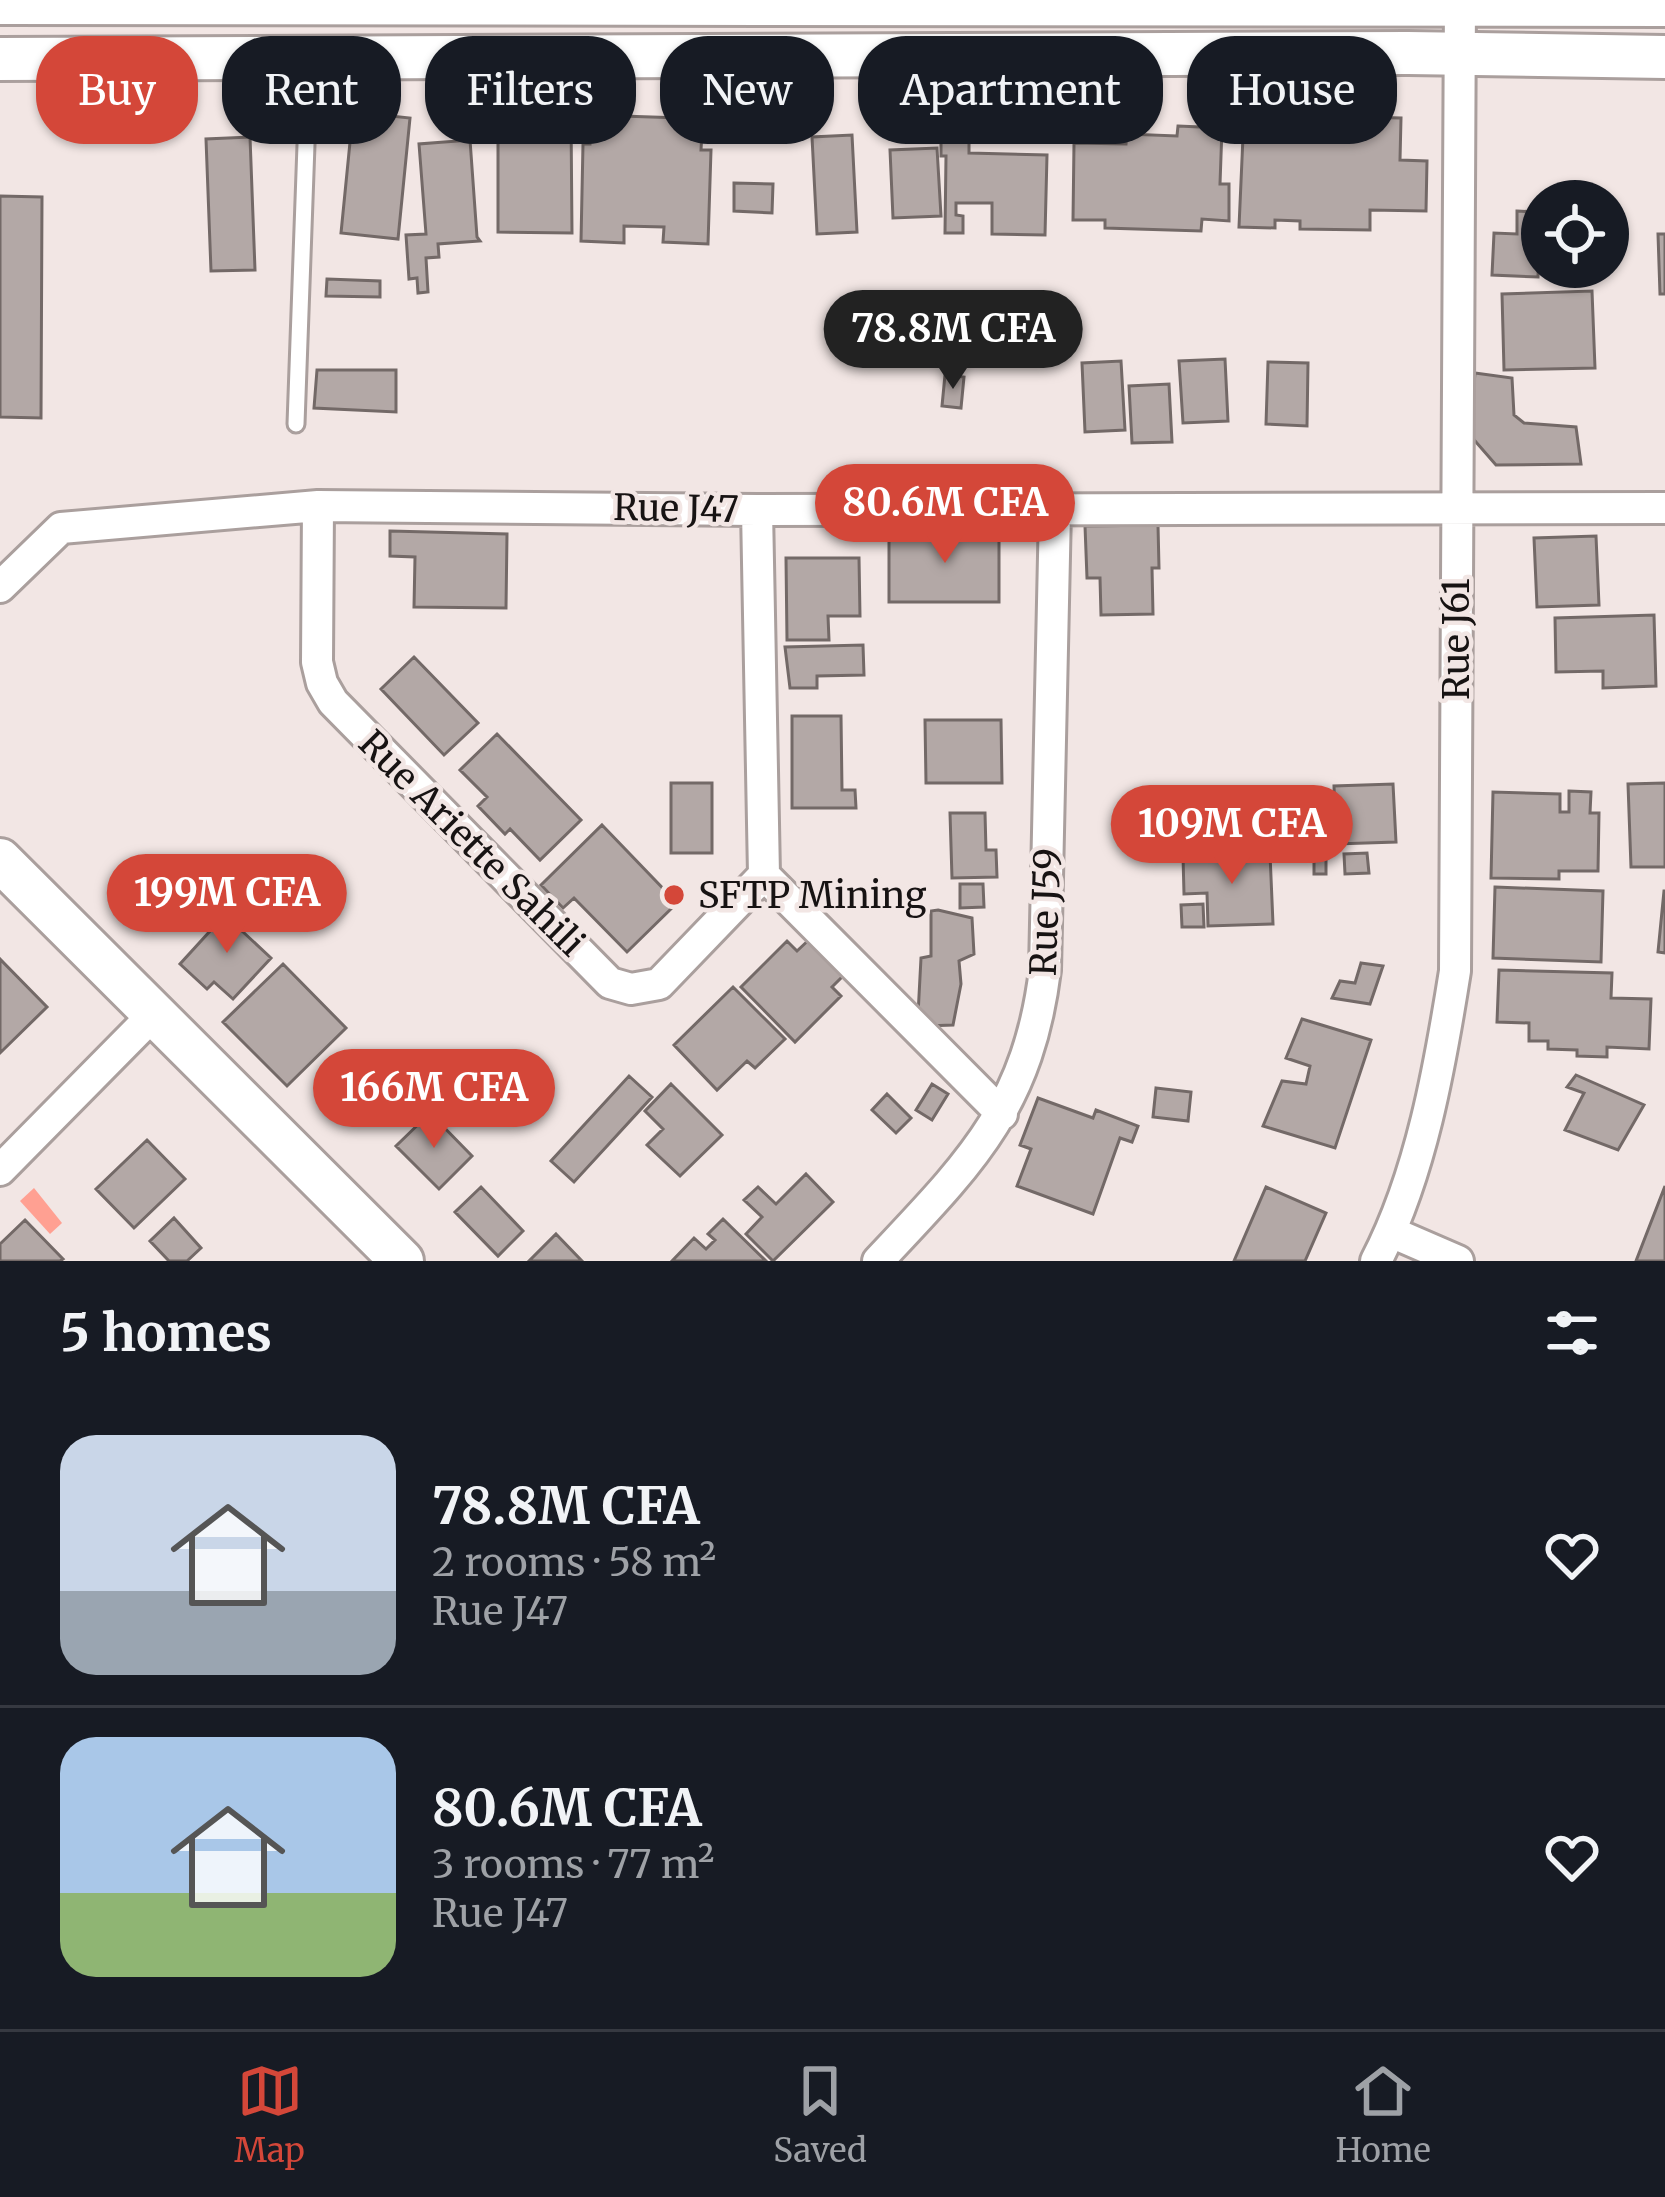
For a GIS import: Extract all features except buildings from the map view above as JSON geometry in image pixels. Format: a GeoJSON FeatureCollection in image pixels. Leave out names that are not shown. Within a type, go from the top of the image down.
{"type":"FeatureCollection","features":[{"type":"Feature","properties":{"kind":"main road"},"geometry":{"type":"LineString","coordinates":[[0,3],[1665,5]]}},
{"type":"Feature","properties":{"kind":"main road"},"geometry":{"type":"LineString","coordinates":[[401,58],[1459,53],[1665,57]]}},
{"type":"Feature","properties":{"kind":"main road"},"geometry":{"type":"LineString","coordinates":[[0,59],[222,58]]}},
{"type":"Feature","properties":{"kind":"main road"},"geometry":{"type":"LineString","coordinates":[[0,860],[402,1261]]}},
{"type":"Feature","properties":{"kind":"street","name":"Rue J61"},"geometry":{"type":"LineString","coordinates":[[1376,1261],[1391,1232],[1439,1072],[1455,970],[1460,2]]}},
{"type":"Feature","properties":{"kind":"street","name":"Rue J47"},"geometry":{"type":"LineString","coordinates":[[0,587],[62,528],[318,506],[1665,508]]}},
{"type":"Feature","properties":{"kind":"street","name":"Rue Ariette Sahili"},"geometry":{"type":"LineString","coordinates":[[318,506],[317,662],[333,702],[610,983],[631,988],[659,984],[764,875]]}},
{"type":"Feature","properties":{"kind":"street"},"geometry":{"type":"LineString","coordinates":[[757,510],[764,875],[1002,1114]]}},
{"type":"Feature","properties":{"kind":"street","name":"Rue J59"},"geometry":{"type":"LineString","coordinates":[[878,1261],[962,1169],[1002,1114],[1026,1064],[1040,1013],[1045,970],[1054,510]]}},
{"type":"Feature","properties":{"kind":"street"},"geometry":{"type":"LineString","coordinates":[[0,1170],[155,1013]]}},
{"type":"Feature","properties":{"kind":"street"},"geometry":{"type":"LineString","coordinates":[[1391,1232],[1458,1261]]}},
{"type":"Feature","properties":{"kind":"lane"},"geometry":{"type":"LineString","coordinates":[[296,424],[306,144]]}},
{"type":"Feature","properties":{"kind":"shaded area"},"geometry":{"type":"Polygon","coordinates":[[[34,1188],[62,1223],[50,1234],[20,1201],[34,1188]]]}},
{"type":"Feature","properties":{"kind":"place","name":"SFTP Mining"},"geometry":{"type":"Point","coordinates":[674,895]}}]}
